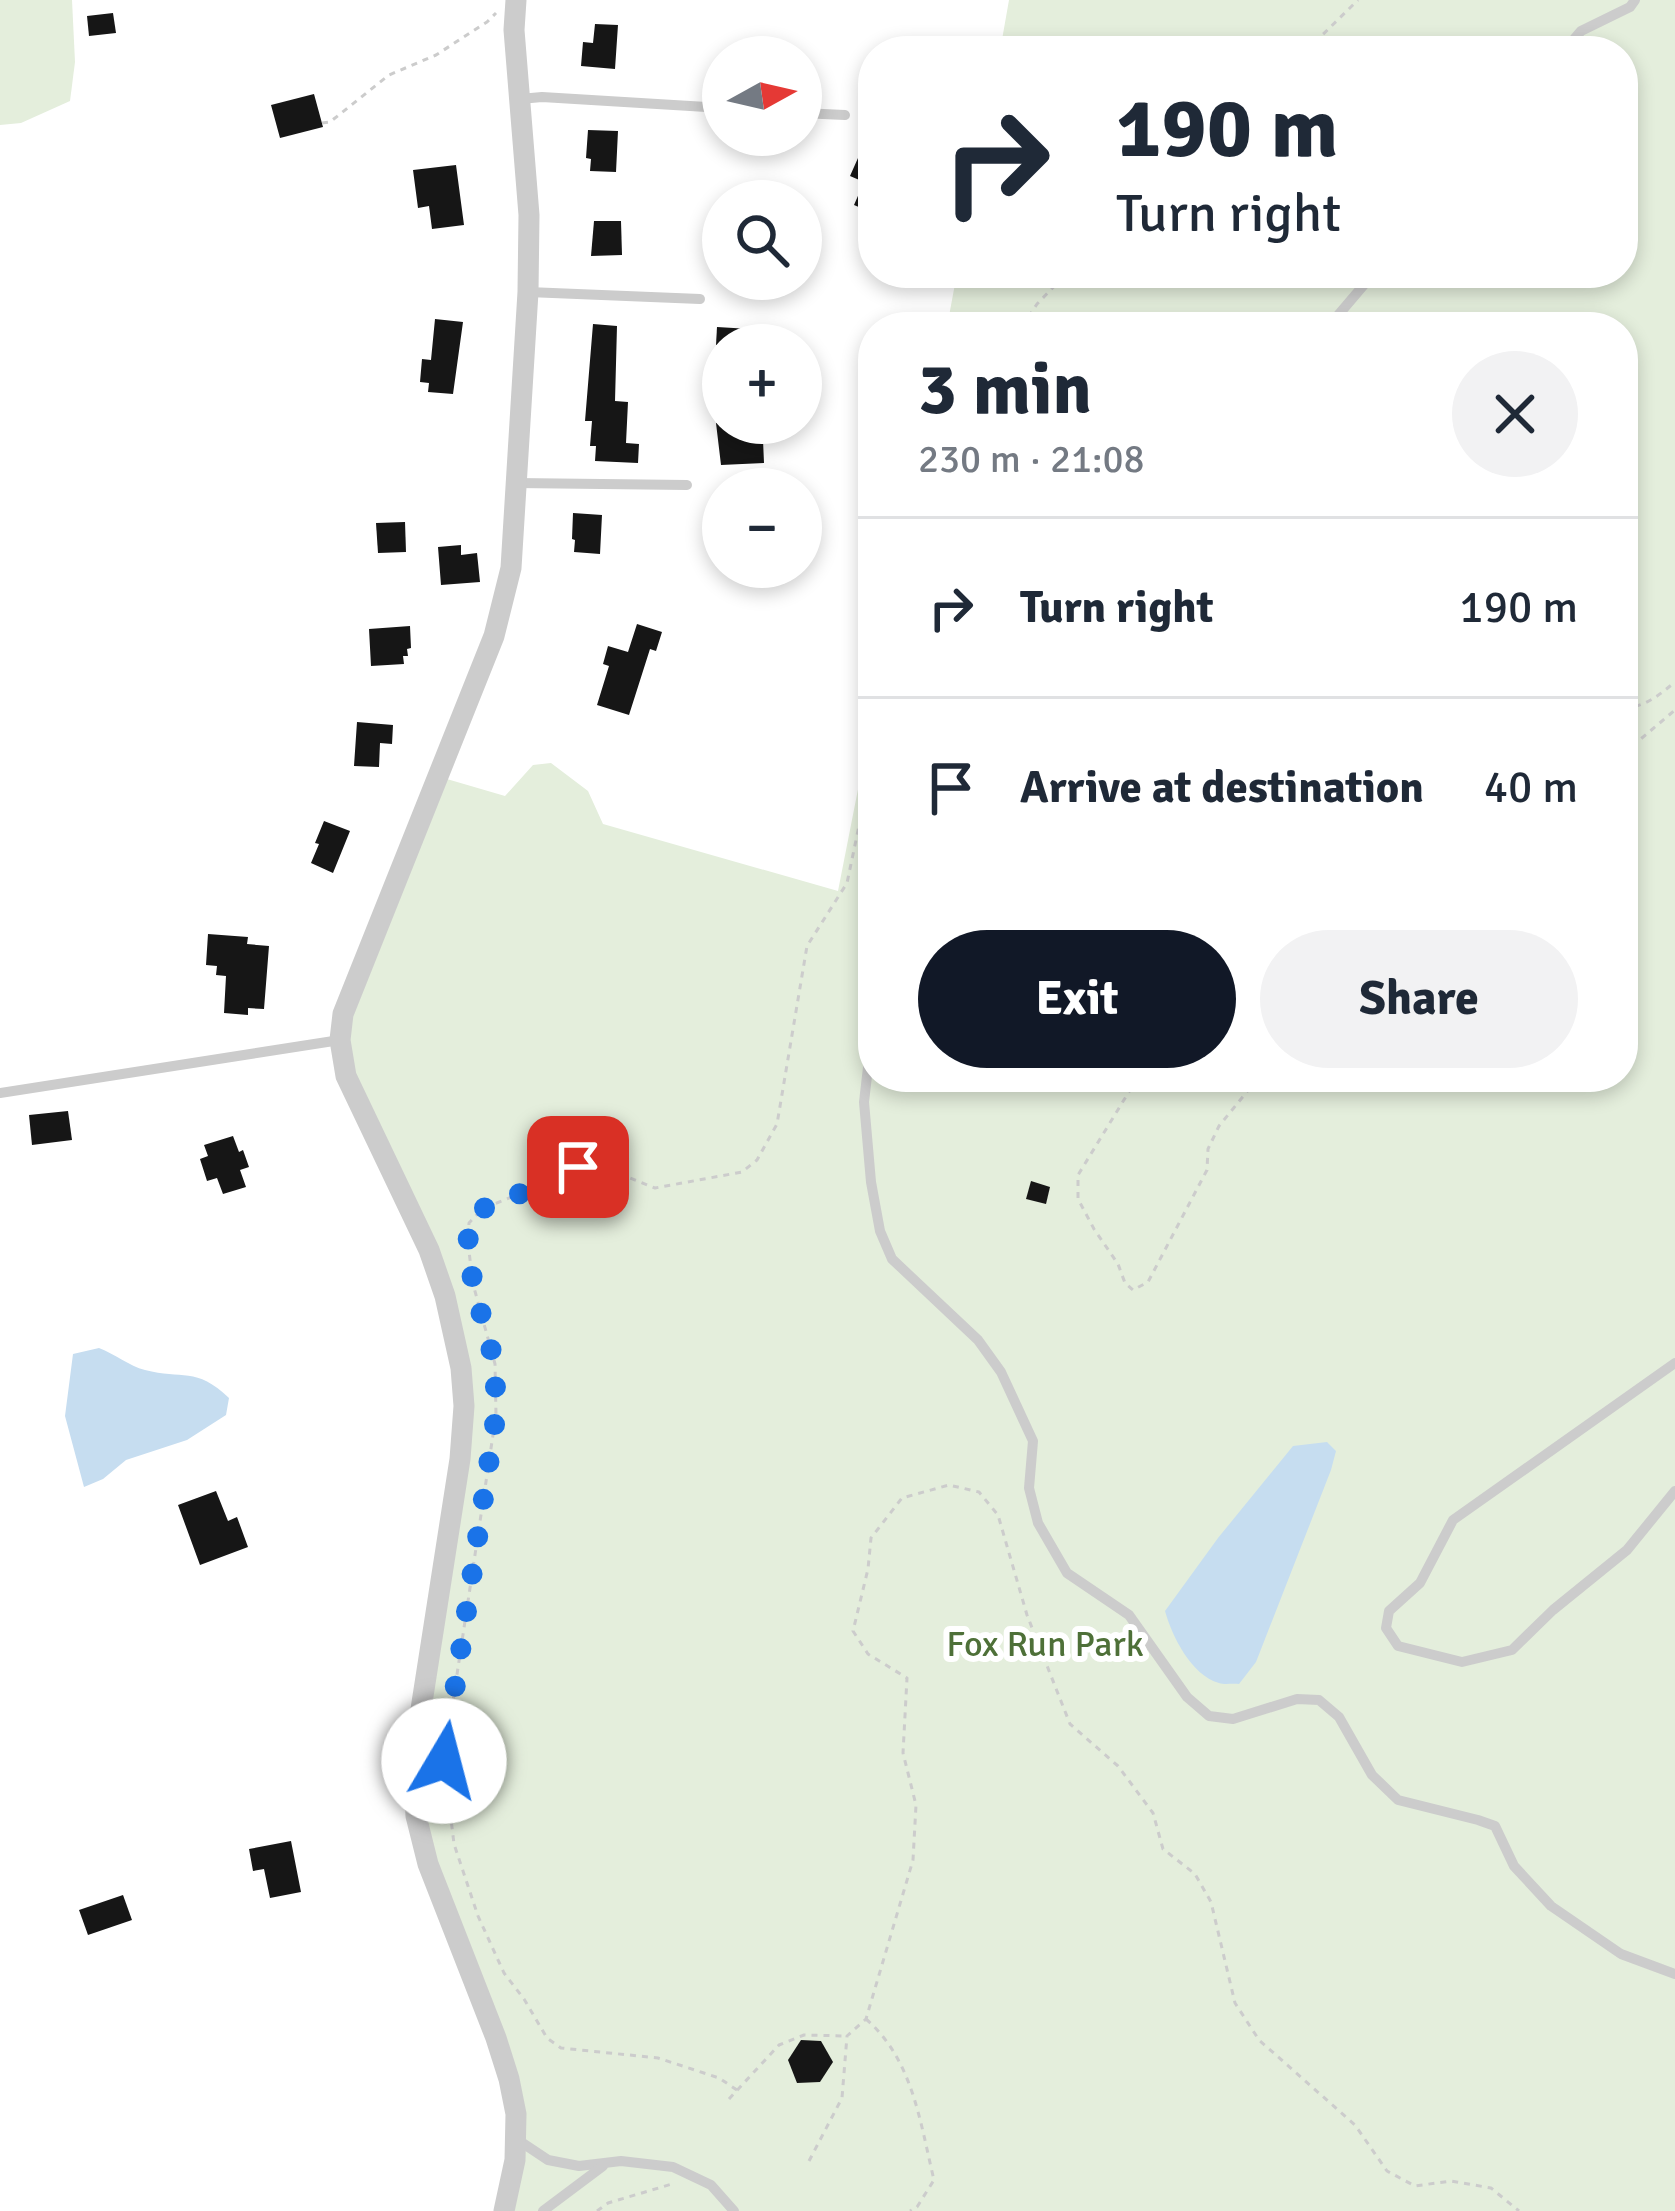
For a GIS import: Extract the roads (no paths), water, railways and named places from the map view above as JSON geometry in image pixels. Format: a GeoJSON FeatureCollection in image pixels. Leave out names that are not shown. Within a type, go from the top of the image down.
{"type":"FeatureCollection","features":[{"type":"Feature","properties":{"kind":"street"},"geometry":{"type":"LineString","coordinates":[[503,2211],[516,2138],[509,2079],[428,1864],[416,1816],[414,1771],[421,1709],[460,1459],[461,1368],[446,1296],[404,1192],[346,1076],[340,1040],[344,1014],[494,636],[511,568],[530,215],[514,30],[516,5]]}},
{"type":"Feature","properties":{"kind":"lane"},"geometry":{"type":"LineString","coordinates":[[1577,36],[1635,0]]}},
{"type":"Feature","properties":{"kind":"lane"},"geometry":{"type":"LineString","coordinates":[[520,99],[702,107]]}},
{"type":"Feature","properties":{"kind":"lane"},"geometry":{"type":"LineString","coordinates":[[822,114],[844,116]]}},
{"type":"Feature","properties":{"kind":"lane"},"geometry":{"type":"LineString","coordinates":[[1341,312],[1361,288]]}},
{"type":"Feature","properties":{"kind":"lane"},"geometry":{"type":"LineString","coordinates":[[528,292],[700,299]]}},
{"type":"Feature","properties":{"kind":"lane"},"geometry":{"type":"LineString","coordinates":[[516,483],[686,485]]}},
{"type":"Feature","properties":{"kind":"lane"},"geometry":{"type":"LineString","coordinates":[[0,1093],[340,1040]]}},
{"type":"Feature","properties":{"kind":"lane"},"geometry":{"type":"LineString","coordinates":[[865,1092],[871,1182],[880,1231],[892,1258],[978,1340],[1001,1372],[1033,1441],[1029,1488],[1038,1522],[1067,1573],[1129,1615],[1187,1697],[1209,1717],[1233,1719],[1297,1699],[1319,1700],[1339,1717],[1372,1774],[1398,1800],[1495,1826],[1514,1866],[1551,1906],[1621,1954],[1675,1974]]}},
{"type":"Feature","properties":{"kind":"lane"},"geometry":{"type":"LineString","coordinates":[[1675,1363],[1453,1520],[1420,1583],[1389,1612],[1386,1628],[1398,1646],[1462,1662],[1512,1650],[1627,1550],[1675,1491]]}},
{"type":"Feature","properties":{"kind":"lane"},"geometry":{"type":"LineString","coordinates":[[516,2138],[548,2160],[579,2167],[620,2161],[673,2167],[711,2185],[734,2211]]}},
{"type":"Feature","properties":{"kind":"lane"},"geometry":{"type":"LineString","coordinates":[[543,2211],[608,2162]]}},
{"type":"Feature","properties":{"kind":"water"},"geometry":{"type":"Polygon","coordinates":[[[99,1348],[145,1370],[207,1382],[229,1398],[226,1415],[187,1440],[126,1460],[84,1487],[65,1416],[73,1354],[99,1348]]]}},
{"type":"Feature","properties":{"kind":"water"},"geometry":{"type":"Polygon","coordinates":[[[1327,1442],[1336,1451],[1331,1470],[1256,1662],[1239,1684],[1209,1679],[1184,1653],[1165,1611],[1293,1446],[1327,1442]]]}},
{"type":"Feature","properties":{"kind":"park label","name":"Fox Run Park"},"geometry":{"type":"Point","coordinates":[1045,1644]}}]}
